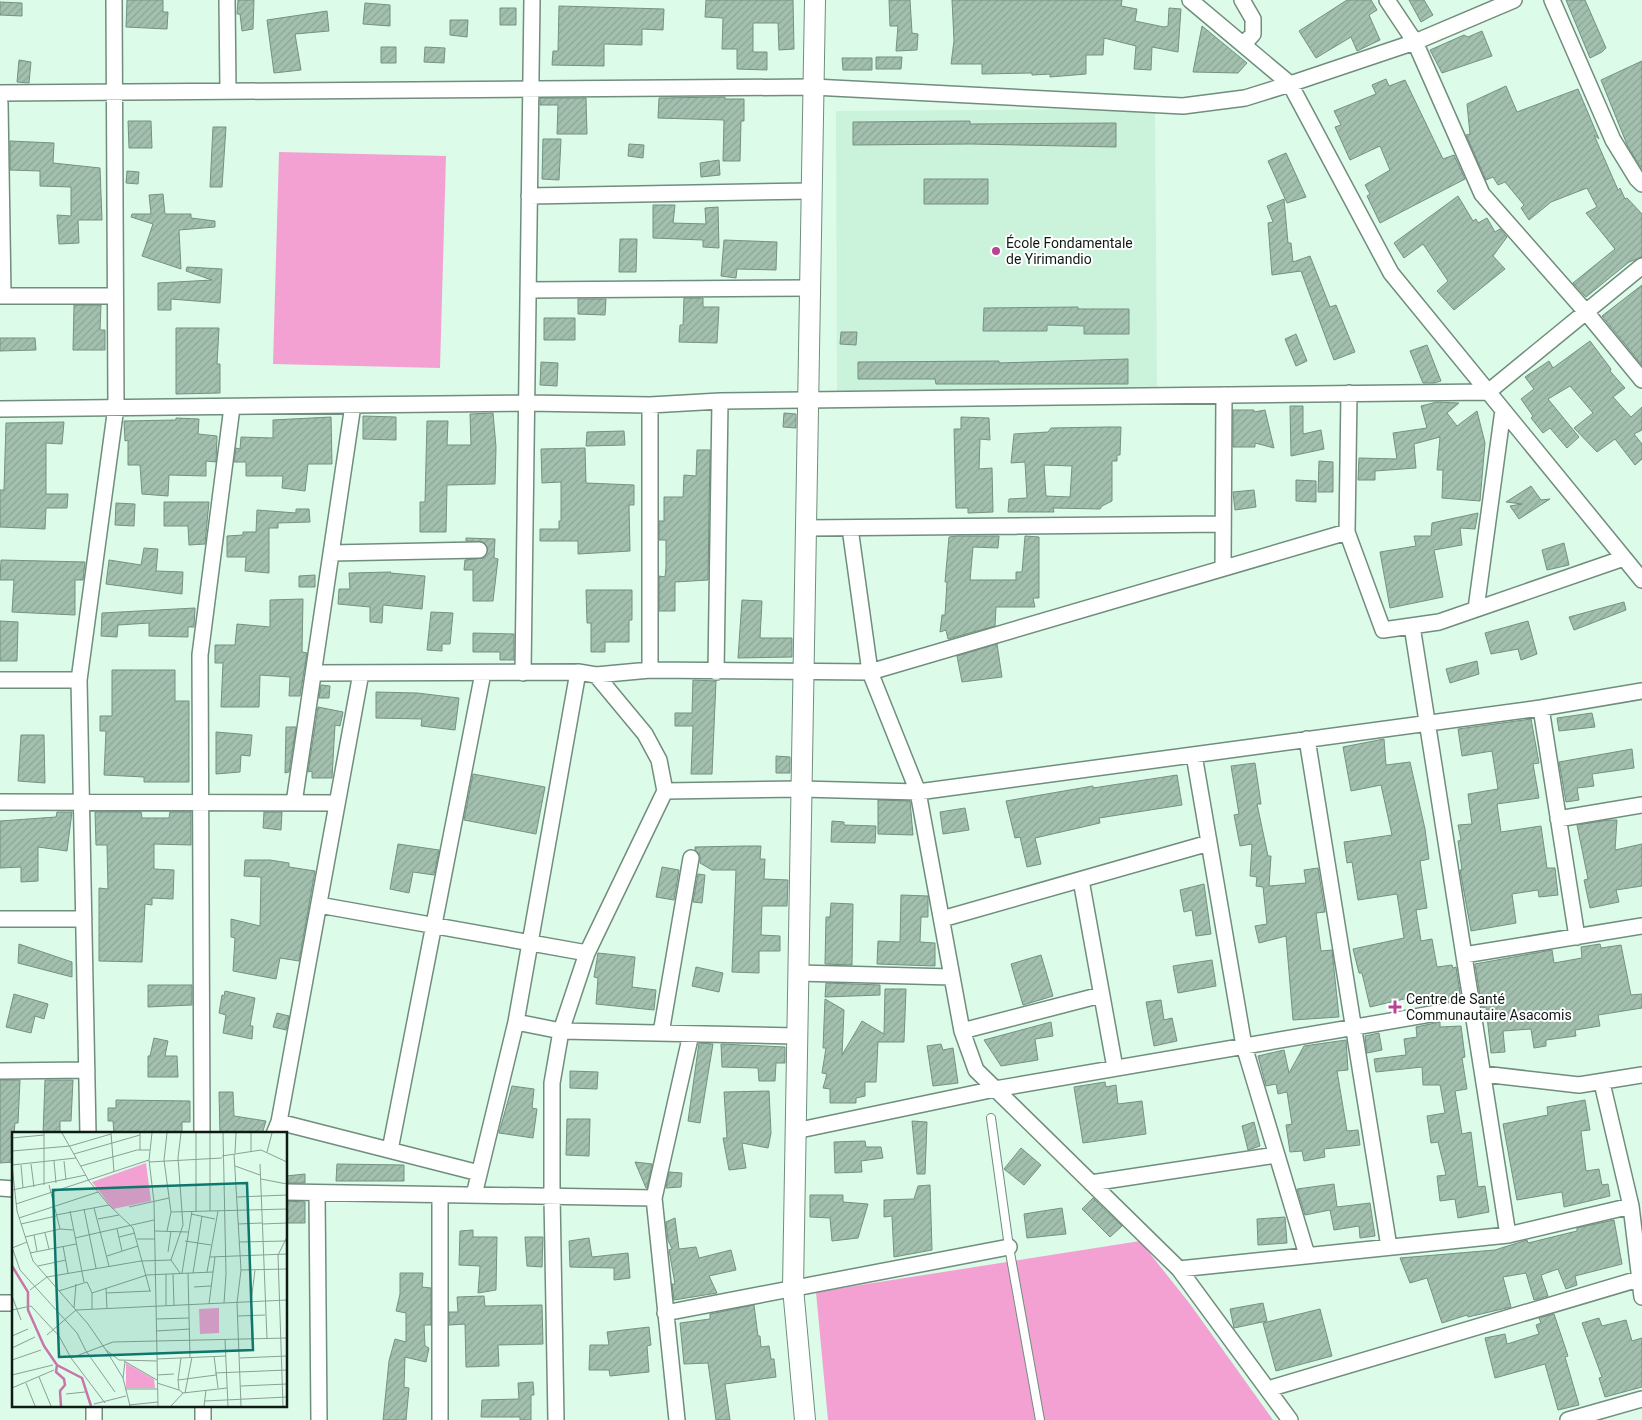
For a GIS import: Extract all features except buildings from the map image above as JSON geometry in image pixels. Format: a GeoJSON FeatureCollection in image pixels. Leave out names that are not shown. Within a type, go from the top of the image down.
{"type":"FeatureCollection","features":[{"type":"Feature","properties":{"kind":"street"},"geometry":{"type":"LineString","coordinates":[[88,1132],[79,680],[116,408],[114,0]]}},
{"type":"Feature","properties":{"kind":"street"},"geometry":{"type":"LineString","coordinates":[[227,0],[228,91]]}},
{"type":"Feature","properties":{"kind":"street"},"geometry":{"type":"LineString","coordinates":[[523,672],[532,0]]}},
{"type":"Feature","properties":{"kind":"street"},"geometry":{"type":"LineString","coordinates":[[805,1420],[793,1288],[815,0]]}},
{"type":"Feature","properties":{"kind":"street"},"geometry":{"type":"LineString","coordinates":[[1190,0],[1290,84],[1391,272],[1642,580]]}},
{"type":"Feature","properties":{"kind":"street"},"geometry":{"type":"LineString","coordinates":[[1242,0],[1253,19],[1253,34],[1244,44]]}},
{"type":"Feature","properties":{"kind":"street"},"geometry":{"type":"LineString","coordinates":[[1387,0],[1415,42],[1482,194],[1586,312],[1642,380]]}},
{"type":"Feature","properties":{"kind":"street"},"geometry":{"type":"LineString","coordinates":[[0,93],[813,87],[1183,106],[1245,98],[1290,84],[1415,42],[1514,0]]}},
{"type":"Feature","properties":{"kind":"street"},"geometry":{"type":"LineString","coordinates":[[1552,0],[1612,140],[1642,184]]}},
{"type":"Feature","properties":{"kind":"street"},"geometry":{"type":"LineString","coordinates":[[0,103],[2,296],[115,296]]}},
{"type":"Feature","properties":{"kind":"street"},"geometry":{"type":"LineString","coordinates":[[529,196],[811,191]]}},
{"type":"Feature","properties":{"kind":"street"},"geometry":{"type":"LineString","coordinates":[[0,409],[526,403],[650,405],[720,401],[1488,392],[1642,266]]}},
{"type":"Feature","properties":{"kind":"street"},"geometry":{"type":"LineString","coordinates":[[528,290],[810,288]]}},
{"type":"Feature","properties":{"kind":"street"},"geometry":{"type":"LineString","coordinates":[[1349,394],[1347,532],[1383,630],[1440,622],[1624,558]]}},
{"type":"Feature","properties":{"kind":"street"},"geometry":{"type":"LineString","coordinates":[[1223,568],[1224,395]]}},
{"type":"Feature","properties":{"kind":"street"},"geometry":{"type":"LineString","coordinates":[[716,672],[720,401]]}},
{"type":"Feature","properties":{"kind":"street"},"geometry":{"type":"LineString","coordinates":[[294,803],[353,405]]}},
{"type":"Feature","properties":{"kind":"street"},"geometry":{"type":"LineString","coordinates":[[650,405],[650,670]]}},
{"type":"Feature","properties":{"kind":"street"},"geometry":{"type":"LineString","coordinates":[[202,1132],[200,655],[232,407]]}},
{"type":"Feature","properties":{"kind":"street"},"geometry":{"type":"LineString","coordinates":[[1476,609],[1503,410]]}},
{"type":"Feature","properties":{"kind":"street"},"geometry":{"type":"LineString","coordinates":[[806,528],[1223,524]]}},
{"type":"Feature","properties":{"kind":"street"},"geometry":{"type":"LineString","coordinates":[[850,528],[870,672],[918,792],[962,1031],[976,1070],[1179,1269],[1290,1420]]}},
{"type":"Feature","properties":{"kind":"street"},"geometry":{"type":"LineString","coordinates":[[314,673],[578,672],[596,675],[650,670],[870,672],[1347,532]]}},
{"type":"Feature","properties":{"kind":"street"},"geometry":{"type":"LineString","coordinates":[[331,554],[479,550]]}},
{"type":"Feature","properties":{"kind":"street"},"geometry":{"type":"LineString","coordinates":[[1412,626],[1508,1235]]}},
{"type":"Feature","properties":{"kind":"street"},"geometry":{"type":"LineString","coordinates":[[474,1195],[516,1022],[578,672]]}},
{"type":"Feature","properties":{"kind":"street"},"geometry":{"type":"LineString","coordinates":[[361,673],[276,1128],[390,1150],[479,1173]]}},
{"type":"Feature","properties":{"kind":"street"},"geometry":{"type":"LineString","coordinates":[[390,1150],[483,673]]}},
{"type":"Feature","properties":{"kind":"street"},"geometry":{"type":"LineString","coordinates":[[556,1420],[552,1083],[561,1031],[587,953],[665,791],[659,760],[645,734],[596,675]]}},
{"type":"Feature","properties":{"kind":"street"},"geometry":{"type":"LineString","coordinates":[[0,680],[79,680]]}},
{"type":"Feature","properties":{"kind":"street"},"geometry":{"type":"LineString","coordinates":[[665,791],[801,789],[918,792],[1541,708],[1642,692]]}},
{"type":"Feature","properties":{"kind":"street"},"geometry":{"type":"LineString","coordinates":[[1541,708],[1577,937]]}},
{"type":"Feature","properties":{"kind":"street"},"geometry":{"type":"LineString","coordinates":[[1307,739],[1389,1247]]}},
{"type":"Feature","properties":{"kind":"street"},"geometry":{"type":"LineString","coordinates":[[1194,755],[1244,1046],[1307,1256]]}},
{"type":"Feature","properties":{"kind":"street"},"geometry":{"type":"LineString","coordinates":[[0,802],[337,803]]}},
{"type":"Feature","properties":{"kind":"street"},"geometry":{"type":"LineString","coordinates":[[1558,820],[1642,805]]}},
{"type":"Feature","properties":{"kind":"street"},"geometry":{"type":"LineString","coordinates":[[942,919],[1209,843]]}},
{"type":"Feature","properties":{"kind":"street"},"geometry":{"type":"LineString","coordinates":[[661,1033],[691,858]]}},
{"type":"Feature","properties":{"kind":"street"},"geometry":{"type":"LineString","coordinates":[[1081,880],[1115,1068]]}},
{"type":"Feature","properties":{"kind":"street"},"geometry":{"type":"LineString","coordinates":[[318,904],[587,953]]}},
{"type":"Feature","properties":{"kind":"street"},"geometry":{"type":"LineString","coordinates":[[0,919],[84,919]]}},
{"type":"Feature","properties":{"kind":"street"},"geometry":{"type":"LineString","coordinates":[[1464,955],[1642,926]]}},
{"type":"Feature","properties":{"kind":"street"},"geometry":{"type":"LineString","coordinates":[[798,973],[952,977]]}},
{"type":"Feature","properties":{"kind":"street"},"geometry":{"type":"LineString","coordinates":[[962,1031],[1102,995]]}},
{"type":"Feature","properties":{"kind":"street"},"geometry":{"type":"LineString","coordinates":[[795,1131],[995,1089],[1472,1007]]}},
{"type":"Feature","properties":{"kind":"street"},"geometry":{"type":"LineString","coordinates":[[516,1022],[561,1031],[796,1036]]}},
{"type":"Feature","properties":{"kind":"street"},"geometry":{"type":"LineString","coordinates":[[677,1420],[654,1198],[691,1034]]}},
{"type":"Feature","properties":{"kind":"street"},"geometry":{"type":"LineString","coordinates":[[0,1071],[87,1070]]}},
{"type":"Feature","properties":{"kind":"street"},"geometry":{"type":"LineString","coordinates":[[1483,1074],[1579,1085],[1602,1083],[1642,1075]]}},
{"type":"Feature","properties":{"kind":"street"},"geometry":{"type":"LineString","coordinates":[[1602,1083],[1633,1197],[1642,1297]]}},
{"type":"Feature","properties":{"kind":"street"},"geometry":{"type":"LineString","coordinates":[[1091,1183],[1276,1155]]}},
{"type":"Feature","properties":{"kind":"street"},"geometry":{"type":"LineString","coordinates":[[288,1192],[654,1198]]}},
{"type":"Feature","properties":{"kind":"street"},"geometry":{"type":"LineString","coordinates":[[317,1193],[319,1420]]}},
{"type":"Feature","properties":{"kind":"street"},"geometry":{"type":"LineString","coordinates":[[440,1195],[440,1420]]}},
{"type":"Feature","properties":{"kind":"street"},"geometry":{"type":"LineString","coordinates":[[1179,1269],[1508,1235],[1633,1197]]}},
{"type":"Feature","properties":{"kind":"street"},"geometry":{"type":"LineString","coordinates":[[666,1313],[1009,1247]]}},
{"type":"Feature","properties":{"kind":"street"},"geometry":{"type":"LineString","coordinates":[[1268,1390],[1640,1279]]}},
{"type":"Feature","properties":{"kind":"street"},"geometry":{"type":"LineString","coordinates":[[1568,1420],[1642,1399]]}},
{"type":"Feature","properties":{"kind":"lane"},"geometry":{"type":"LineString","coordinates":[[991,1118],[1009,1247],[1040,1420]]}},
{"type":"Feature","properties":{"kind":"shaded area","name":"École Fondamentale de Yirimandio"},"geometry":{"type":"Polygon","coordinates":[[[1155,109],[1157,390],[837,392],[836,111],[1155,109]]]}},
{"type":"Feature","properties":{"kind":"shaded area"},"geometry":{"type":"Polygon","coordinates":[[[279,152],[446,156],[440,368],[273,364],[279,152]]]}},
{"type":"Feature","properties":{"kind":"shaded area"},"geometry":{"type":"Polygon","coordinates":[[[1140,1241],[1190,1304],[1273,1420],[828,1420],[816,1292],[1140,1241]]]}},
{"type":"Feature","properties":{"kind":"place","name":"École Fondamentale de Yirimandio"},"geometry":{"type":"Point","coordinates":[996,251]}},
{"type":"Feature","properties":{"kind":"place","name":"Centre de Santé Communautaire Asacomis"},"geometry":{"type":"Point","coordinates":[1395,1007]}}]}
